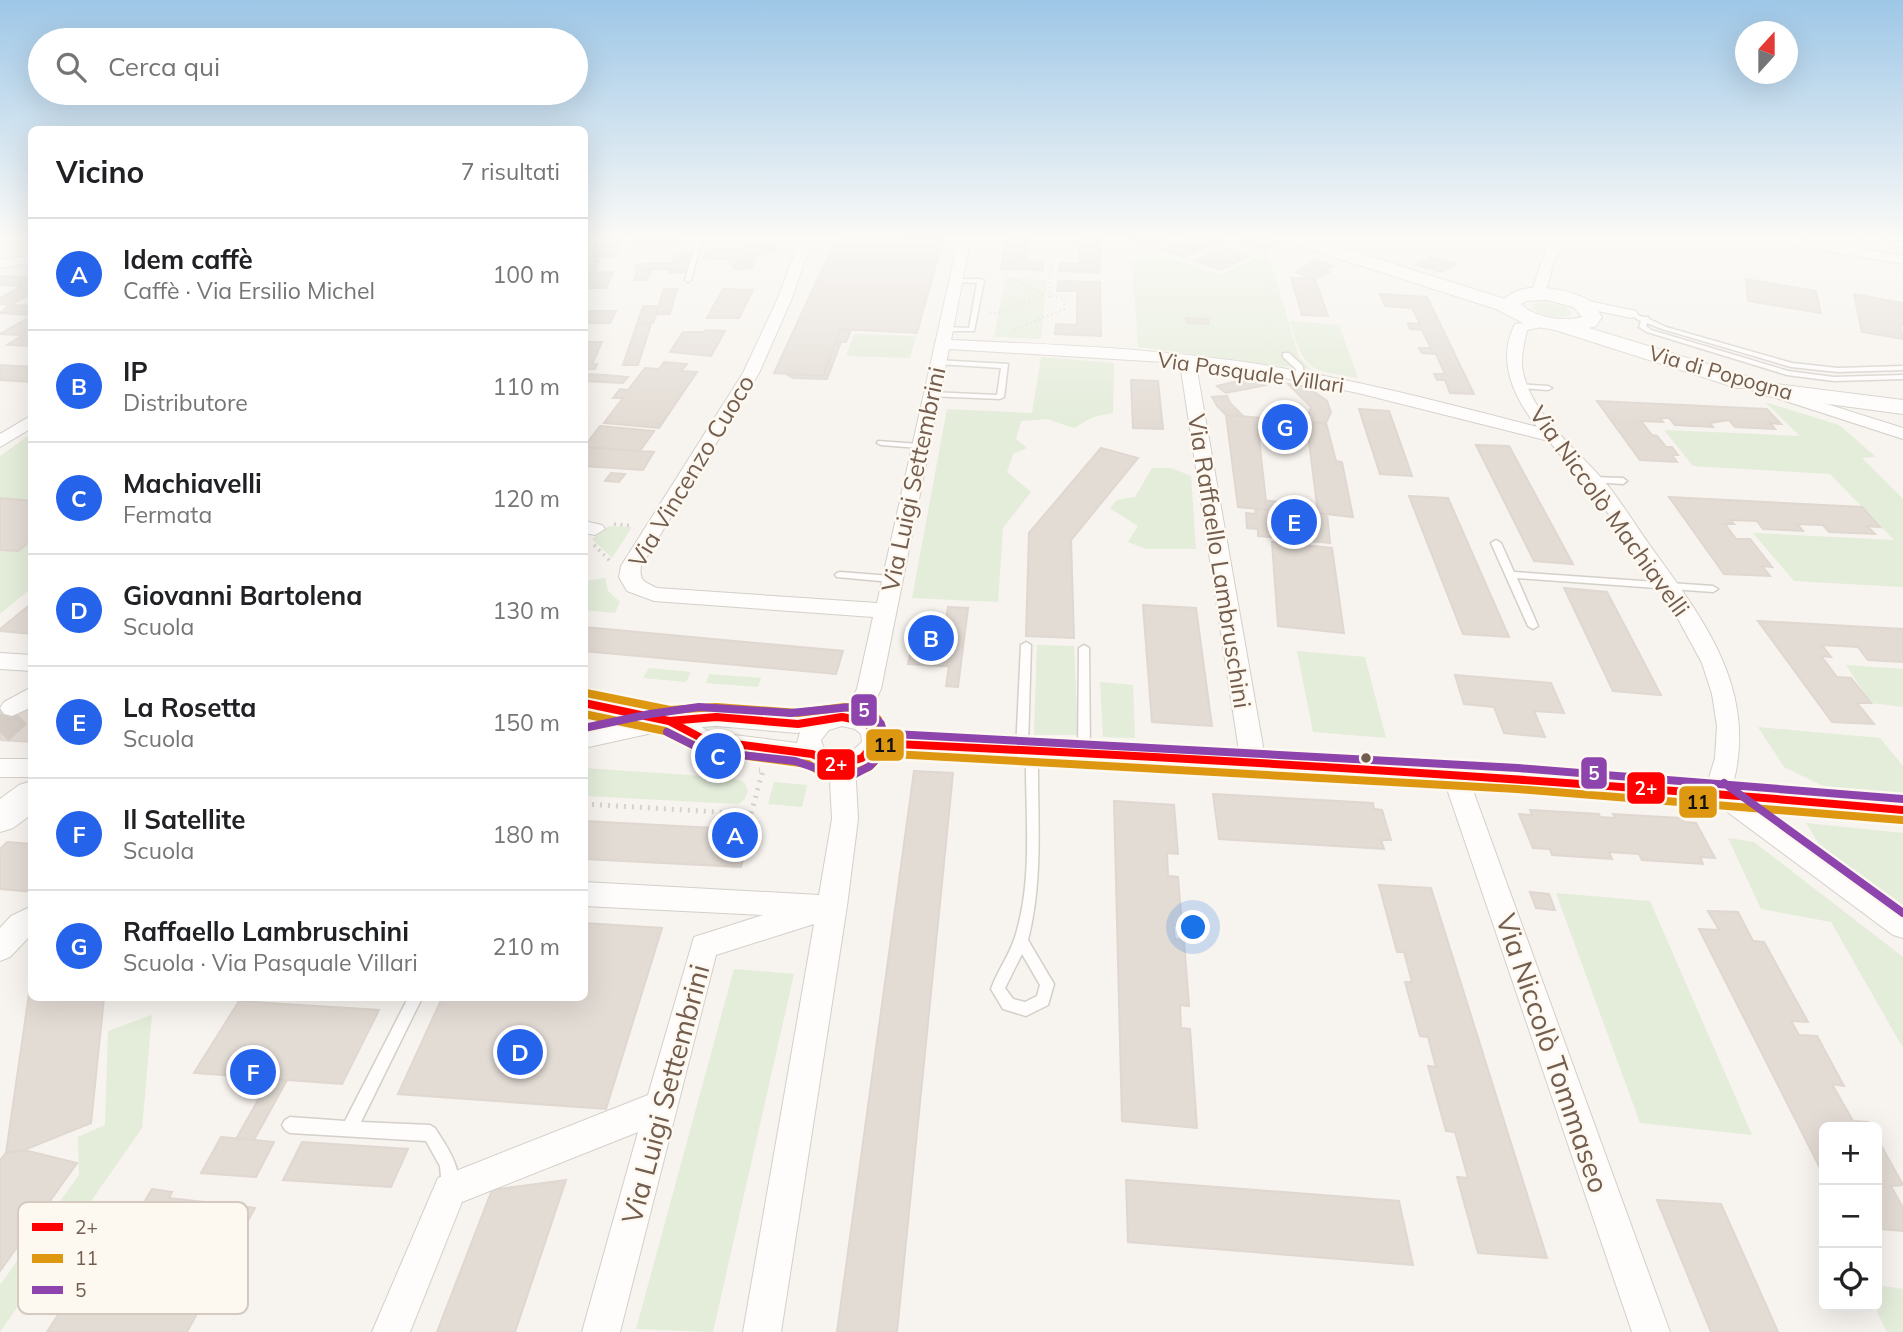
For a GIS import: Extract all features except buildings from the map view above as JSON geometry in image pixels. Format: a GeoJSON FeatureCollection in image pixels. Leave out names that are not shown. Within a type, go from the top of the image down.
{"type":"FeatureCollection","features":[{"type":"Feature","properties":{"kind":"main road","name":"Via di Popogna"},"geometry":{"type":"LineString","coordinates":[[1523,299],[1524,317],[1624,344],[1745,383]]}},
{"type":"Feature","properties":{"kind":"main road"},"geometry":{"type":"LineString","coordinates":[[1530,299],[1569,300]]}},
{"type":"Feature","properties":{"kind":"main road","name":"Via di Popogna"},"geometry":{"type":"LineString","coordinates":[[1569,300],[1588,309],[1590,320],[1624,344]]}},
{"type":"Feature","properties":{"kind":"main road"},"geometry":{"type":"LineString","coordinates":[[1550,325],[1571,327],[1590,320]]}},
{"type":"Feature","properties":{"kind":"main road","name":"Via di Popogna"},"geometry":{"type":"LineString","coordinates":[[1769,390],[1898,407]]}},
{"type":"Feature","properties":{"kind":"main road"},"geometry":{"type":"LineString","coordinates":[[0,818],[28,798]]}},
{"type":"Feature","properties":{"kind":"street","name":"Via Vincenzo Cuoco"},"geometry":{"type":"LineString","coordinates":[[784,299],[751,373],[631,566],[629,577],[634,586],[654,594],[885,611]]}},
{"type":"Feature","properties":{"kind":"street","name":"Via Luigi Settembrini"},"geometry":{"type":"LineString","coordinates":[[842,718],[869,689],[953,299]]}},
{"type":"Feature","properties":{"kind":"street"},"geometry":{"type":"LineString","coordinates":[[1569,300],[1631,314]]}},
{"type":"Feature","properties":{"kind":"street"},"geometry":{"type":"LineString","coordinates":[[1590,320],[1631,314]]}},
{"type":"Feature","properties":{"kind":"street","name":"Via Niccolò Machiavelli"},"geometry":{"type":"LineString","coordinates":[[1550,325],[1520,327],[1515,369],[1521,386],[1535,412],[1593,480],[1671,588],[1706,646],[1725,699],[1731,728],[1731,752],[1718,791]]}},
{"type":"Feature","properties":{"kind":"street","name":"Via Pasquale Villari"},"geometry":{"type":"LineString","coordinates":[[942,345],[1186,360],[1300,376],[1409,399],[1554,437]]}},
{"type":"Feature","properties":{"kind":"street","name":"Via Raffaello Lambruschini"},"geometry":{"type":"LineString","coordinates":[[1186,360],[1253,761]]}},
{"type":"Feature","properties":{"kind":"street","name":"Via di Popogna"},"geometry":{"type":"LineString","coordinates":[[1745,383],[1769,390]]}},
{"type":"Feature","properties":{"kind":"street"},"geometry":{"type":"LineString","coordinates":[[1769,390],[1903,434]]}},
{"type":"Feature","properties":{"kind":"street"},"geometry":{"type":"LineString","coordinates":[[1898,407],[1886,414],[1903,428]]}},
{"type":"Feature","properties":{"kind":"street"},"geometry":{"type":"LineString","coordinates":[[0,442],[28,423]]}},
{"type":"Feature","properties":{"kind":"street"},"geometry":{"type":"LineString","coordinates":[[0,661],[28,663]]}},
{"type":"Feature","properties":{"kind":"street"},"geometry":{"type":"LineString","coordinates":[[588,704],[669,721],[705,740],[812,754],[822,762],[836,766],[847,765],[866,757],[875,743],[871,727],[842,718],[798,724],[716,717],[669,721],[588,738]]}},
{"type":"Feature","properties":{"kind":"street"},"geometry":{"type":"LineString","coordinates":[[812,754],[808,739],[812,731],[842,718]]}},
{"type":"Feature","properties":{"kind":"street"},"geometry":{"type":"LineString","coordinates":[[875,743],[1253,761],[1718,791],[1903,810]]}},
{"type":"Feature","properties":{"kind":"street"},"geometry":{"type":"LineString","coordinates":[[762,1332],[845,819],[843,781],[836,766]]}},
{"type":"Feature","properties":{"kind":"street"},"geometry":{"type":"LineString","coordinates":[[0,768],[28,768]]}},
{"type":"Feature","properties":{"kind":"street","name":"Via Niccolò Tommaseo"},"geometry":{"type":"LineString","coordinates":[[1455,774],[1651,1332]]}},
{"type":"Feature","properties":{"kind":"street"},"geometry":{"type":"LineString","coordinates":[[1718,791],[1903,926]]}},
{"type":"Feature","properties":{"kind":"street"},"geometry":{"type":"LineString","coordinates":[[588,894],[833,906]]}},
{"type":"Feature","properties":{"kind":"street","name":"Via Luigi Settembrini"},"geometry":{"type":"LineString","coordinates":[[601,1332],[705,946],[833,906]]}},
{"type":"Feature","properties":{"kind":"street"},"geometry":{"type":"LineString","coordinates":[[0,948],[28,921]]}},
{"type":"Feature","properties":{"kind":"street"},"geometry":{"type":"LineString","coordinates":[[391,1332],[450,1190],[661,1106]]}},
{"type":"Feature","properties":{"kind":"lane"},"geometry":{"type":"LineString","coordinates":[[942,345],[972,330],[978,299]]}},
{"type":"Feature","properties":{"kind":"lane"},"geometry":{"type":"LineString","coordinates":[[1631,314],[1646,318],[1661,327],[1777,362],[1838,370],[1903,368]]}},
{"type":"Feature","properties":{"kind":"lane"},"geometry":{"type":"LineString","coordinates":[[1646,318],[1642,327],[1645,330],[1757,365],[1799,375],[1848,379],[1903,377]]}},
{"type":"Feature","properties":{"kind":"lane"},"geometry":{"type":"LineString","coordinates":[[931,394],[1000,397],[1005,366],[942,345]]}},
{"type":"Feature","properties":{"kind":"lane"},"geometry":{"type":"LineString","coordinates":[[1286,355],[1300,368],[1300,376]]}},
{"type":"Feature","properties":{"kind":"lane"},"geometry":{"type":"LineString","coordinates":[[1838,370],[1848,379]]}},
{"type":"Feature","properties":{"kind":"lane"},"geometry":{"type":"LineString","coordinates":[[1521,386],[1548,388]]}},
{"type":"Feature","properties":{"kind":"lane"},"geometry":{"type":"LineString","coordinates":[[881,443],[919,446]]}},
{"type":"Feature","properties":{"kind":"lane"},"geometry":{"type":"LineString","coordinates":[[1593,480],[1623,481]]}},
{"type":"Feature","properties":{"kind":"lane"},"geometry":{"type":"LineString","coordinates":[[1496,544],[1533,626]]}},
{"type":"Feature","properties":{"kind":"lane"},"geometry":{"type":"LineString","coordinates":[[840,575],[891,579]]}},
{"type":"Feature","properties":{"kind":"lane"},"geometry":{"type":"LineString","coordinates":[[1511,575],[1713,589]]}},
{"type":"Feature","properties":{"kind":"lane"},"geometry":{"type":"LineString","coordinates":[[1021,942],[1046,984],[1042,1000],[1027,1009],[1008,1004],[998,989],[1002,973],[1021,942],[1031,885],[1026,645]]}},
{"type":"Feature","properties":{"kind":"lane"},"geometry":{"type":"LineString","coordinates":[[1084,648],[1084,752]]}},
{"type":"Feature","properties":{"kind":"lane"},"geometry":{"type":"LineString","coordinates":[[349,1129],[413,1001]]}},
{"type":"Feature","properties":{"kind":"lane"},"geometry":{"type":"LineString","coordinates":[[290,1125],[430,1133],[448,1164],[450,1190]]}},
{"type":"Feature","properties":{"kind":"path"},"geometry":{"type":"LineString","coordinates":[[976,312],[997,313],[1033,299]]}},
{"type":"Feature","properties":{"kind":"path"},"geometry":{"type":"LineString","coordinates":[[1013,330],[1064,309],[1064,299]]}},
{"type":"Feature","properties":{"kind":"path"},"geometry":{"type":"LineString","coordinates":[[588,804],[751,814],[763,771],[754,770]]}},
{"type":"Feature","properties":{"kind":"green space"},"geometry":{"type":"Polygon","coordinates":[[[1001,299],[1045,299],[1041,339],[994,337],[1001,299]]]}},
{"type":"Feature","properties":{"kind":"green space"},"geometry":{"type":"Polygon","coordinates":[[[1135,299],[1282,299],[1299,357],[1312,370],[1138,347],[1135,299]]]}},
{"type":"Feature","properties":{"kind":"green space"},"geometry":{"type":"Polygon","coordinates":[[[1541,302],[1564,306],[1572,313],[1558,318],[1542,314],[1533,309],[1534,304],[1541,302]]]}},
{"type":"Feature","properties":{"kind":"green space"},"geometry":{"type":"Polygon","coordinates":[[[1290,321],[1339,325],[1358,378],[1310,365],[1300,350],[1290,321]]]}},
{"type":"Feature","properties":{"kind":"green space"},"geometry":{"type":"Polygon","coordinates":[[[854,334],[916,336],[910,358],[846,356],[854,334]]]}},
{"type":"Feature","properties":{"kind":"green space"},"geometry":{"type":"Polygon","coordinates":[[[1041,357],[1114,363],[1113,413],[1093,417],[1074,428],[1047,419],[1021,421],[1016,439],[1027,448],[1013,454],[1007,472],[1031,492],[1003,528],[998,602],[912,598],[947,409],[1032,413],[1041,357]]]}},
{"type":"Feature","properties":{"kind":"green space"},"geometry":{"type":"Polygon","coordinates":[[[1765,402],[1839,425],[1876,457],[1862,458],[1903,499],[1903,587],[1794,581],[1753,533],[1894,540],[1830,474],[1693,466],[1664,430],[1800,436],[1765,402]]]}},
{"type":"Feature","properties":{"kind":"green space"},"geometry":{"type":"Polygon","coordinates":[[[28,436],[28,591],[0,614],[0,456],[28,436]]]}},
{"type":"Feature","properties":{"kind":"green space"},"geometry":{"type":"Polygon","coordinates":[[[1152,468],[1171,468],[1191,476],[1196,549],[1146,549],[1128,542],[1138,526],[1110,508],[1117,500],[1135,497],[1152,468]]]}},
{"type":"Feature","properties":{"kind":"green space"},"geometry":{"type":"Polygon","coordinates":[[[609,526],[632,527],[612,558],[592,539],[609,526]]]}},
{"type":"Feature","properties":{"kind":"green space"},"geometry":{"type":"Polygon","coordinates":[[[605,578],[608,591],[620,602],[615,613],[588,610],[588,581],[605,578]]]}},
{"type":"Feature","properties":{"kind":"green space"},"geometry":{"type":"Polygon","coordinates":[[[1037,645],[1074,646],[1078,735],[1034,735],[1037,645]]]}},
{"type":"Feature","properties":{"kind":"green space"},"geometry":{"type":"Polygon","coordinates":[[[1297,651],[1365,657],[1386,738],[1313,732],[1297,651]]]}},
{"type":"Feature","properties":{"kind":"green space"},"geometry":{"type":"Polygon","coordinates":[[[1846,665],[1903,669],[1903,707],[1871,703],[1846,665]]]}},
{"type":"Feature","properties":{"kind":"green space"},"geometry":{"type":"Polygon","coordinates":[[[649,668],[691,672],[686,682],[643,678],[649,668]]]}},
{"type":"Feature","properties":{"kind":"green space"},"geometry":{"type":"Polygon","coordinates":[[[709,674],[761,678],[758,687],[706,683],[709,674]]]}},
{"type":"Feature","properties":{"kind":"green space"},"geometry":{"type":"Polygon","coordinates":[[[1100,682],[1133,685],[1135,738],[1103,737],[1100,682]]]}},
{"type":"Feature","properties":{"kind":"green space"},"geometry":{"type":"Polygon","coordinates":[[[1758,727],[1880,738],[1903,766],[1903,794],[1823,786],[1784,767],[1758,727]]]}},
{"type":"Feature","properties":{"kind":"green space"},"geometry":{"type":"Polygon","coordinates":[[[588,768],[733,778],[744,782],[748,791],[744,800],[738,804],[588,796],[588,768]]]}},
{"type":"Feature","properties":{"kind":"green space"},"geometry":{"type":"Polygon","coordinates":[[[774,782],[807,785],[802,807],[768,804],[774,782]]]}},
{"type":"Feature","properties":{"kind":"green space"},"geometry":{"type":"Polygon","coordinates":[[[1806,823],[1903,833],[1903,905],[1823,850],[1806,823]]]}},
{"type":"Feature","properties":{"kind":"green space"},"geometry":{"type":"Polygon","coordinates":[[[1728,838],[1754,842],[1903,957],[1903,1048],[1831,922],[1761,909],[1728,838]]]}},
{"type":"Feature","properties":{"kind":"green space"},"geometry":{"type":"Polygon","coordinates":[[[1556,893],[1650,901],[1752,1135],[1640,1123],[1556,893]]]}},
{"type":"Feature","properties":{"kind":"green space"},"geometry":{"type":"Polygon","coordinates":[[[734,969],[794,974],[713,1332],[636,1329],[734,969]]]}},
{"type":"Feature","properties":{"kind":"green space"},"geometry":{"type":"Polygon","coordinates":[[[152,1015],[142,1128],[90,1202],[60,1202],[79,1175],[78,1137],[105,1125],[108,1031],[152,1015]]]}},
{"type":"Feature","properties":{"kind":"green space"},"geometry":{"type":"Polygon","coordinates":[[[18,1260],[18,1306],[0,1332],[0,1285],[18,1260]]]}},
{"type":"Feature","properties":{"kind":"green space"},"geometry":{"type":"Polygon","coordinates":[[[1882,1286],[1903,1289],[1903,1332],[1887,1332],[1876,1311],[1882,1311],[1882,1286]]]}},
{"type":"Feature","properties":{"kind":"tunnel"},"geometry":{"type":"LineString","coordinates":[[0,732],[25,709]]}},
{"type":"Feature","properties":{"kind":"transit line","name":"11"},"geometry":{"type":"LineString","coordinates":[[588,693],[670,710],[716,707],[798,713],[844,707],[867,711],[878,719],[885,744],[879,757],[869,767],[849,775],[837,776],[824,774],[808,764],[703,750],[665,731],[588,715]]}},
{"type":"Feature","properties":{"kind":"transit line","name":"2+"},"geometry":{"type":"LineString","coordinates":[[588,704],[669,721]]}},
{"type":"Feature","properties":{"kind":"transit line","name":"5"},"geometry":{"type":"LineString","coordinates":[[588,727],[699,707],[791,713],[851,707],[873,715],[881,724],[885,739],[881,754],[870,766],[855,774],[839,776],[795,761],[705,751],[667,732]]}},
{"type":"Feature","properties":{"kind":"transit line","name":"2+"},"geometry":{"type":"LineString","coordinates":[[716,717],[798,724],[842,717],[863,721],[871,727],[875,743],[862,758],[846,765],[838,765],[820,760],[812,754],[705,740],[669,721],[716,717]]}},
{"type":"Feature","properties":{"kind":"transit line","name":"5"},"geometry":{"type":"LineString","coordinates":[[875,733],[1518,768],[1903,799]]}},
{"type":"Feature","properties":{"kind":"transit line","name":"2+"},"geometry":{"type":"LineString","coordinates":[[875,743],[1389,770],[1903,810]]}},
{"type":"Feature","properties":{"kind":"transit line","name":"11"},"geometry":{"type":"LineString","coordinates":[[875,753],[1517,789],[1902,820]]}},
{"type":"Feature","properties":{"kind":"transit line","name":"5"},"geometry":{"type":"LineString","coordinates":[[1724,783],[1903,913]]}},
{"type":"Feature","properties":{"kind":"place","name":"Raffaello Lambruschini"},"geometry":{"type":"Point","coordinates":[1285,427]}},
{"type":"Feature","properties":{"kind":"place","name":"La Rosetta"},"geometry":{"type":"Point","coordinates":[1294,522]}},
{"type":"Feature","properties":{"kind":"place","name":"IP"},"geometry":{"type":"Point","coordinates":[931,638]}},
{"type":"Feature","properties":{"kind":"place","name":"Machiavelli"},"geometry":{"type":"Point","coordinates":[718,756]}},
{"type":"Feature","properties":{"kind":"place","name":"Idem caffè"},"geometry":{"type":"Point","coordinates":[735,835]}},
{"type":"Feature","properties":{"kind":"place","name":"Giovanni Bartolena"},"geometry":{"type":"Point","coordinates":[520,1052]}},
{"type":"Feature","properties":{"kind":"place","name":"Il Satellite"},"geometry":{"type":"Point","coordinates":[253,1072]}}]}
